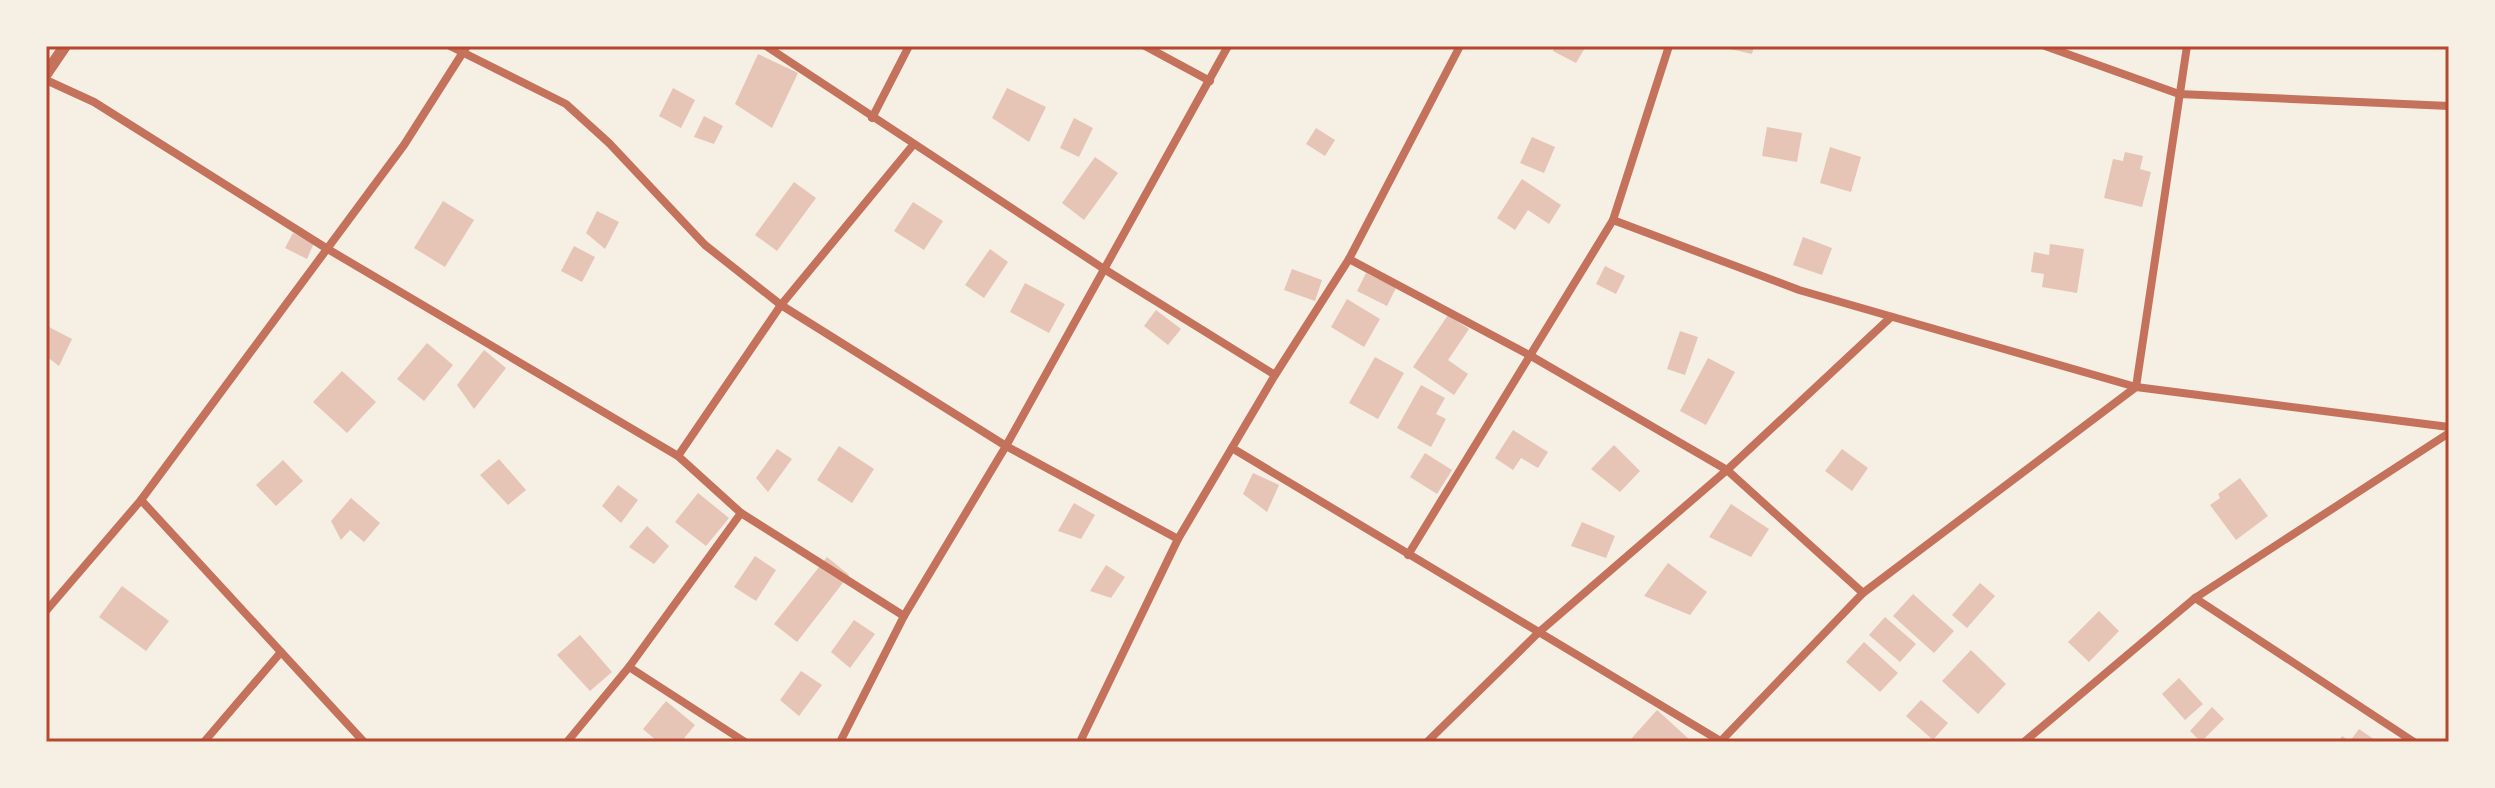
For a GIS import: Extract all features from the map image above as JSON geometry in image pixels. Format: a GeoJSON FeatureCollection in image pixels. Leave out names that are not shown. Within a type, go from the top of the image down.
{"type":"FeatureCollection","features":[{"type":"Feature","properties":{"kind":"street"},"geometry":{"type":"LineString","coordinates":[[46,74],[65,46]]}},
{"type":"Feature","properties":{"kind":"street"},"geometry":{"type":"LineString","coordinates":[[450,46],[465,50],[566,104],[609,143],[705,245],[781,305],[1006,446],[1178,539]]}},
{"type":"Feature","properties":{"kind":"street"},"geometry":{"type":"LineString","coordinates":[[766,46],[1104,269],[1275,375]]}},
{"type":"Feature","properties":{"kind":"street"},"geometry":{"type":"LineString","coordinates":[[872,118],[909,46]]}},
{"type":"Feature","properties":{"kind":"street"},"geometry":{"type":"LineString","coordinates":[[1145,46],[1210,81]]}},
{"type":"Feature","properties":{"kind":"street"},"geometry":{"type":"LineString","coordinates":[[840,742],[904,616],[1006,446],[1228,46]]}},
{"type":"Feature","properties":{"kind":"street"},"geometry":{"type":"LineString","coordinates":[[1080,742],[1178,539],[1275,375],[1349,259],[1460,46]]}},
{"type":"Feature","properties":{"kind":"street"},"geometry":{"type":"LineString","coordinates":[[1408,555],[1613,220],[1669,46]]}},
{"type":"Feature","properties":{"kind":"street"},"geometry":{"type":"LineString","coordinates":[[2045,46],[2179,94],[2449,106]]}},
{"type":"Feature","properties":{"kind":"street"},"geometry":{"type":"LineString","coordinates":[[1232,448],[1721,742],[1863,593],[2136,387],[2187,46]]}},
{"type":"Feature","properties":{"kind":"street"},"geometry":{"type":"LineString","coordinates":[[46,611],[141,500],[404,145],[465,50]]}},
{"type":"Feature","properties":{"kind":"street"},"geometry":{"type":"LineString","coordinates":[[46,80],[94,102],[326,248],[678,456],[741,513],[904,616]]}},
{"type":"Feature","properties":{"kind":"street"},"geometry":{"type":"LineString","coordinates":[[678,456],[781,305],[913,145]]}},
{"type":"Feature","properties":{"kind":"street"},"geometry":{"type":"LineString","coordinates":[[1613,220],[1799,290],[2136,387],[2449,430]]}},
{"type":"Feature","properties":{"kind":"street"},"geometry":{"type":"LineString","coordinates":[[1349,259],[1531,356],[1727,470],[1863,593]]}},
{"type":"Feature","properties":{"kind":"street"},"geometry":{"type":"LineString","coordinates":[[1427,742],[1538,633],[1727,470],[1891,317]]}},
{"type":"Feature","properties":{"kind":"street"},"geometry":{"type":"LineString","coordinates":[[2024,742],[2195,598],[2449,430]]}},
{"type":"Feature","properties":{"kind":"street"},"geometry":{"type":"LineString","coordinates":[[141,500],[364,742]]}},
{"type":"Feature","properties":{"kind":"street"},"geometry":{"type":"LineString","coordinates":[[567,742],[629,667],[741,513]]}},
{"type":"Feature","properties":{"kind":"street"},"geometry":{"type":"LineString","coordinates":[[2195,598],[2414,742]]}},
{"type":"Feature","properties":{"kind":"street"},"geometry":{"type":"LineString","coordinates":[[204,742],[281,652]]}},
{"type":"Feature","properties":{"kind":"street"},"geometry":{"type":"LineString","coordinates":[[629,667],[745,742]]}},
{"type":"Feature","properties":{"kind":"building"},"geometry":{"type":"Polygon","coordinates":[[[1555,46],[1586,46],[1576,63],[1553,51],[1555,46]]]}},
{"type":"Feature","properties":{"kind":"building"},"geometry":{"type":"Polygon","coordinates":[[[1717,46],[1754,46],[1752,54],[1717,46]]]}},
{"type":"Feature","properties":{"kind":"building"},"geometry":{"type":"Polygon","coordinates":[[[758,54],[798,73],[772,128],[735,104],[758,54]]]}},
{"type":"Feature","properties":{"kind":"building"},"geometry":{"type":"Polygon","coordinates":[[[673,88],[695,100],[681,128],[659,116],[673,88]]]}},
{"type":"Feature","properties":{"kind":"building"},"geometry":{"type":"Polygon","coordinates":[[[1007,88],[1046,107],[1029,142],[992,118],[1007,88]]]}},
{"type":"Feature","properties":{"kind":"building"},"geometry":{"type":"Polygon","coordinates":[[[704,116],[723,126],[714,144],[694,137],[704,116]]]}},
{"type":"Feature","properties":{"kind":"building"},"geometry":{"type":"Polygon","coordinates":[[[1074,118],[1093,128],[1079,157],[1060,148],[1074,118]]]}},
{"type":"Feature","properties":{"kind":"building"},"geometry":{"type":"Polygon","coordinates":[[[1767,127],[1802,133],[1797,162],[1762,156],[1767,127]]]}},
{"type":"Feature","properties":{"kind":"building"},"geometry":{"type":"Polygon","coordinates":[[[1316,128],[1335,140],[1325,156],[1306,144],[1316,128]]]}},
{"type":"Feature","properties":{"kind":"building"},"geometry":{"type":"Polygon","coordinates":[[[1532,137],[1555,147],[1544,173],[1520,163],[1532,137]]]}},
{"type":"Feature","properties":{"kind":"building"},"geometry":{"type":"Polygon","coordinates":[[[1830,147],[1861,157],[1851,192],[1820,183],[1830,147]]]}},
{"type":"Feature","properties":{"kind":"building"},"geometry":{"type":"Polygon","coordinates":[[[2125,152],[2143,156],[2140,169],[2151,172],[2142,207],[2104,198],[2113,159],[2123,161],[2125,152]]]}},
{"type":"Feature","properties":{"kind":"building"},"geometry":{"type":"Polygon","coordinates":[[[1095,157],[1118,173],[1084,220],[1062,203],[1095,157]]]}},
{"type":"Feature","properties":{"kind":"building"},"geometry":{"type":"Polygon","coordinates":[[[1522,179],[1561,205],[1549,224],[1528,210],[1515,230],[1497,218],[1522,179]]]}},
{"type":"Feature","properties":{"kind":"building"},"geometry":{"type":"Polygon","coordinates":[[[794,182],[816,198],[777,251],[755,235],[794,182]]]}},
{"type":"Feature","properties":{"kind":"building"},"geometry":{"type":"Polygon","coordinates":[[[443,201],[474,220],[445,267],[414,248],[443,201]]]}},
{"type":"Feature","properties":{"kind":"building"},"geometry":{"type":"Polygon","coordinates":[[[913,202],[943,221],[924,250],[894,231],[913,202]]]}},
{"type":"Feature","properties":{"kind":"building"},"geometry":{"type":"Polygon","coordinates":[[[597,211],[619,222],[605,249],[586,233],[597,211]]]}},
{"type":"Feature","properties":{"kind":"building"},"geometry":{"type":"Polygon","coordinates":[[[293,233],[314,243],[307,259],[285,248],[293,233]]]}},
{"type":"Feature","properties":{"kind":"building"},"geometry":{"type":"Polygon","coordinates":[[[1803,237],[1832,248],[1822,275],[1793,265],[1803,237]]]}},
{"type":"Feature","properties":{"kind":"building"},"geometry":{"type":"Polygon","coordinates":[[[2050,244],[2084,249],[2077,293],[2042,287],[2044,274],[2031,272],[2034,252],[2049,255],[2050,244]]]}},
{"type":"Feature","properties":{"kind":"building"},"geometry":{"type":"Polygon","coordinates":[[[574,246],[595,257],[582,282],[561,271],[574,246]]]}},
{"type":"Feature","properties":{"kind":"building"},"geometry":{"type":"Polygon","coordinates":[[[990,249],[1008,262],[984,298],[965,285],[990,249]]]}},
{"type":"Feature","properties":{"kind":"building"},"geometry":{"type":"Polygon","coordinates":[[[1605,266],[1625,276],[1616,294],[1596,284],[1605,266]]]}},
{"type":"Feature","properties":{"kind":"building"},"geometry":{"type":"Polygon","coordinates":[[[1292,269],[1322,280],[1315,301],[1284,290],[1292,269]]]}},
{"type":"Feature","properties":{"kind":"building"},"geometry":{"type":"Polygon","coordinates":[[[1366,273],[1396,288],[1387,306],[1357,291],[1366,273]]]}},
{"type":"Feature","properties":{"kind":"building"},"geometry":{"type":"Polygon","coordinates":[[[1025,283],[1065,304],[1049,333],[1010,312],[1025,283]]]}},
{"type":"Feature","properties":{"kind":"building"},"geometry":{"type":"Polygon","coordinates":[[[1347,299],[1380,319],[1364,347],[1331,327],[1347,299]]]}},
{"type":"Feature","properties":{"kind":"building"},"geometry":{"type":"Polygon","coordinates":[[[1156,310],[1181,329],[1168,345],[1144,326],[1156,310]]]}},
{"type":"Feature","properties":{"kind":"building"},"geometry":{"type":"Polygon","coordinates":[[[1448,315],[1469,329],[1448,360],[1468,374],[1454,395],[1413,367],[1448,315]]]}},
{"type":"Feature","properties":{"kind":"building"},"geometry":{"type":"Polygon","coordinates":[[[49,327],[72,339],[59,366],[46,356],[49,327]]]}},
{"type":"Feature","properties":{"kind":"building"},"geometry":{"type":"Polygon","coordinates":[[[1680,331],[1698,337],[1685,375],[1667,369],[1680,331]]]}},
{"type":"Feature","properties":{"kind":"building"},"geometry":{"type":"Polygon","coordinates":[[[427,343],[453,365],[424,401],[397,379],[427,343]]]}},
{"type":"Feature","properties":{"kind":"building"},"geometry":{"type":"Polygon","coordinates":[[[484,350],[506,368],[474,409],[457,385],[484,350]]]}},
{"type":"Feature","properties":{"kind":"building"},"geometry":{"type":"Polygon","coordinates":[[[1375,357],[1404,373],[1378,419],[1349,403],[1375,357]]]}},
{"type":"Feature","properties":{"kind":"building"},"geometry":{"type":"Polygon","coordinates":[[[1708,358],[1735,372],[1706,425],[1680,411],[1708,358]]]}},
{"type":"Feature","properties":{"kind":"building"},"geometry":{"type":"Polygon","coordinates":[[[342,371],[376,402],[347,433],[313,402],[342,371]]]}},
{"type":"Feature","properties":{"kind":"building"},"geometry":{"type":"Polygon","coordinates":[[[1421,385],[1445,398],[1436,414],[1446,419],[1431,447],[1397,428],[1421,385]]]}},
{"type":"Feature","properties":{"kind":"building"},"geometry":{"type":"Polygon","coordinates":[[[1513,430],[1548,452],[1538,468],[1521,458],[1513,470],[1495,458],[1513,430]]]}},
{"type":"Feature","properties":{"kind":"building"},"geometry":{"type":"Polygon","coordinates":[[[1614,445],[1640,471],[1620,492],[1591,469],[1614,445]]]}},
{"type":"Feature","properties":{"kind":"building"},"geometry":{"type":"Polygon","coordinates":[[[839,446],[874,469],[852,503],[817,480],[839,446]]]}},
{"type":"Feature","properties":{"kind":"building"},"geometry":{"type":"Polygon","coordinates":[[[777,449],[792,459],[768,492],[756,478],[777,449]]]}},
{"type":"Feature","properties":{"kind":"building"},"geometry":{"type":"Polygon","coordinates":[[[1842,449],[1868,468],[1852,491],[1825,471],[1842,449]]]}},
{"type":"Feature","properties":{"kind":"building"},"geometry":{"type":"Polygon","coordinates":[[[1425,453],[1452,470],[1437,494],[1410,477],[1425,453]]]}},
{"type":"Feature","properties":{"kind":"building"},"geometry":{"type":"Polygon","coordinates":[[[499,459],[526,490],[508,505],[480,475],[499,459]]]}},
{"type":"Feature","properties":{"kind":"building"},"geometry":{"type":"Polygon","coordinates":[[[283,460],[303,481],[276,506],[256,485],[283,460]]]}},
{"type":"Feature","properties":{"kind":"building"},"geometry":{"type":"Polygon","coordinates":[[[1253,473],[1279,485],[1267,512],[1243,494],[1253,473]]]}},
{"type":"Feature","properties":{"kind":"building"},"geometry":{"type":"Polygon","coordinates":[[[2240,478],[2268,516],[2236,540],[2210,505],[2220,498],[2218,494],[2240,478]]]}},
{"type":"Feature","properties":{"kind":"building"},"geometry":{"type":"Polygon","coordinates":[[[618,485],[638,500],[621,523],[602,506],[618,485]]]}},
{"type":"Feature","properties":{"kind":"building"},"geometry":{"type":"Polygon","coordinates":[[[698,493],[729,518],[706,546],[675,522],[698,493]]]}},
{"type":"Feature","properties":{"kind":"building"},"geometry":{"type":"Polygon","coordinates":[[[351,498],[380,523],[364,542],[350,530],[341,540],[331,521],[351,498]]]}},
{"type":"Feature","properties":{"kind":"building"},"geometry":{"type":"Polygon","coordinates":[[[1074,503],[1095,515],[1081,539],[1058,531],[1074,503]]]}},
{"type":"Feature","properties":{"kind":"building"},"geometry":{"type":"Polygon","coordinates":[[[1731,504],[1769,529],[1751,557],[1709,537],[1731,504]]]}},
{"type":"Feature","properties":{"kind":"building"},"geometry":{"type":"Polygon","coordinates":[[[1582,522],[1615,536],[1606,558],[1571,546],[1582,522]]]}},
{"type":"Feature","properties":{"kind":"building"},"geometry":{"type":"Polygon","coordinates":[[[647,526],[669,546],[654,564],[629,547],[647,526]]]}},
{"type":"Feature","properties":{"kind":"building"},"geometry":{"type":"Polygon","coordinates":[[[755,556],[776,570],[756,601],[734,587],[755,556]]]}},
{"type":"Feature","properties":{"kind":"building"},"geometry":{"type":"Polygon","coordinates":[[[827,557],[849,575],[797,642],[774,624],[827,557]]]}},
{"type":"Feature","properties":{"kind":"building"},"geometry":{"type":"Polygon","coordinates":[[[1668,563],[1707,592],[1690,615],[1644,596],[1668,563]]]}},
{"type":"Feature","properties":{"kind":"building"},"geometry":{"type":"Polygon","coordinates":[[[1106,565],[1125,577],[1111,598],[1090,591],[1106,565]]]}},
{"type":"Feature","properties":{"kind":"building"},"geometry":{"type":"Polygon","coordinates":[[[1980,583],[1995,596],[1967,628],[1952,615],[1980,583]]]}},
{"type":"Feature","properties":{"kind":"building"},"geometry":{"type":"Polygon","coordinates":[[[122,586],[169,621],[146,651],[99,617],[122,586]]]}},
{"type":"Feature","properties":{"kind":"building"},"geometry":{"type":"Polygon","coordinates":[[[1913,594],[1954,631],[1934,653],[1893,616],[1913,594]]]}},
{"type":"Feature","properties":{"kind":"building"},"geometry":{"type":"Polygon","coordinates":[[[2099,611],[2119,631],[2089,662],[2068,642],[2099,611]]]}},
{"type":"Feature","properties":{"kind":"building"},"geometry":{"type":"Polygon","coordinates":[[[1885,617],[1916,644],[1900,662],[1869,635],[1885,617]]]}},
{"type":"Feature","properties":{"kind":"building"},"geometry":{"type":"Polygon","coordinates":[[[854,620],[875,634],[850,668],[831,652],[854,620]]]}},
{"type":"Feature","properties":{"kind":"building"},"geometry":{"type":"Polygon","coordinates":[[[580,635],[612,672],[590,691],[557,655],[580,635]]]}},
{"type":"Feature","properties":{"kind":"building"},"geometry":{"type":"Polygon","coordinates":[[[1864,642],[1898,673],[1880,692],[1846,662],[1864,642]]]}},
{"type":"Feature","properties":{"kind":"building"},"geometry":{"type":"Polygon","coordinates":[[[1971,650],[2006,684],[1978,714],[1942,681],[1971,650]]]}},
{"type":"Feature","properties":{"kind":"building"},"geometry":{"type":"Polygon","coordinates":[[[801,671],[822,685],[799,716],[780,700],[801,671]]]}},
{"type":"Feature","properties":{"kind":"building"},"geometry":{"type":"Polygon","coordinates":[[[2179,678],[2203,704],[2185,720],[2162,694],[2179,678]]]}},
{"type":"Feature","properties":{"kind":"building"},"geometry":{"type":"Polygon","coordinates":[[[1921,700],[1948,723],[1933,740],[1906,716],[1921,700]]]}},
{"type":"Feature","properties":{"kind":"building"},"geometry":{"type":"Polygon","coordinates":[[[666,701],[695,725],[681,742],[658,742],[643,729],[666,701]]]}},
{"type":"Feature","properties":{"kind":"building"},"geometry":{"type":"Polygon","coordinates":[[[2212,707],[2224,719],[2201,742],[2190,731],[2212,707]]]}},
{"type":"Feature","properties":{"kind":"building"},"geometry":{"type":"Polygon","coordinates":[[[1657,710],[1690,740],[1634,742],[1631,739],[1657,710]]]}},
{"type":"Feature","properties":{"kind":"building"},"geometry":{"type":"Polygon","coordinates":[[[2359,729],[2378,742],[2338,742],[2342,736],[2350,741],[2359,729]]]}}]}
